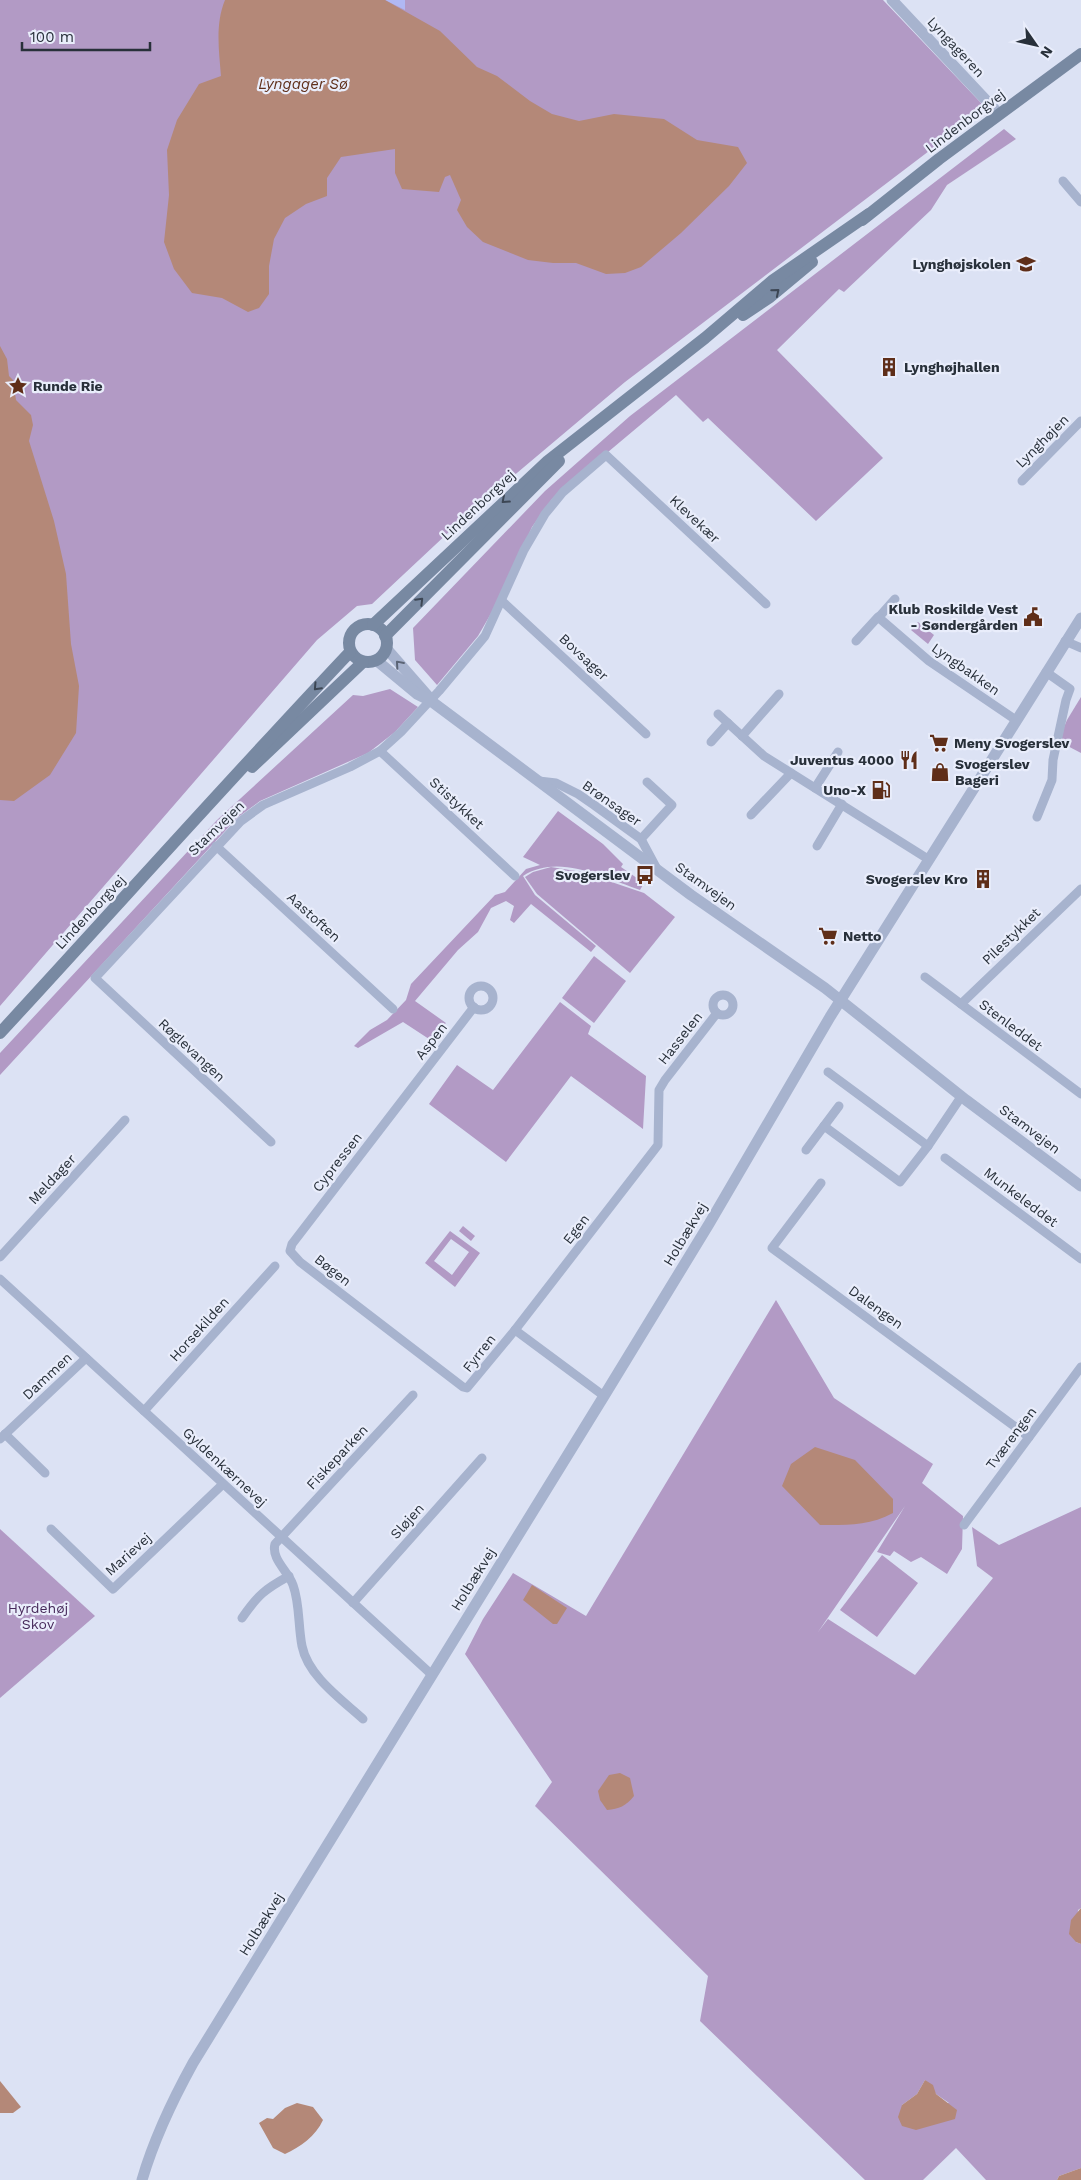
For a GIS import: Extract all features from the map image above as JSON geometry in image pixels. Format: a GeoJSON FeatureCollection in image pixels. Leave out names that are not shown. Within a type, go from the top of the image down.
{"type":"FeatureCollection","features":[{"type":"Feature","properties":{"kind":"main road","name":"Lindenborgvej"},"geometry":{"type":"LineString","coordinates":[[373,624],[548,460],[706,338],[770,298],[869,214],[999,114],[1081,54]]}},
{"type":"Feature","properties":{"kind":"main road","name":"Lindenborgvej"},"geometry":{"type":"LineString","coordinates":[[386,642],[609,412]]}},
{"type":"Feature","properties":{"kind":"main road"},"geometry":{"type":"LineString","coordinates":[[363,624],[373,624],[380,629],[386,642],[382,656],[376,660],[363,662],[350,652],[348,642],[351,633],[363,624]]}},
{"type":"Feature","properties":{"kind":"main road","name":"Lindenborgvej"},"geometry":{"type":"LineString","coordinates":[[0,1033],[203,812],[259,748],[350,652]]}},
{"type":"Feature","properties":{"kind":"main road","name":"Lindenborgvej"},"geometry":{"type":"LineString","coordinates":[[203,812],[363,662]]}},
{"type":"Feature","properties":{"kind":"street","name":"Lyngageren"},"geometry":{"type":"LineString","coordinates":[[892,0],[999,114]]}},
{"type":"Feature","properties":{"kind":"street"},"geometry":{"type":"LineString","coordinates":[[1062,181],[1081,202]]}},
{"type":"Feature","properties":{"kind":"street","name":"Lynghøjen"},"geometry":{"type":"LineString","coordinates":[[1022,480],[1081,421]]}},
{"type":"Feature","properties":{"kind":"street","name":"Stamvejen"},"geometry":{"type":"LineString","coordinates":[[95,978],[241,821],[263,804],[350,767],[380,751],[431,701],[481,642],[524,550],[545,514],[563,492],[606,455]]}},
{"type":"Feature","properties":{"kind":"street","name":"Klevekær"},"geometry":{"type":"LineString","coordinates":[[606,455],[766,604]]}},
{"type":"Feature","properties":{"kind":"street"},"geometry":{"type":"LineString","coordinates":[[856,641],[895,599]]}},
{"type":"Feature","properties":{"kind":"street","name":"Bovsager"},"geometry":{"type":"LineString","coordinates":[[502,600],[646,734]]}},
{"type":"Feature","properties":{"kind":"street","name":"Lyngbakken"},"geometry":{"type":"LineString","coordinates":[[879,617],[929,661],[1016,720]]}},
{"type":"Feature","properties":{"kind":"street","name":"Holbækvej"},"geometry":{"type":"LineString","coordinates":[[142,2180],[155,2139],[175,2095],[193,2063],[709,1224],[841,1000],[928,858],[1081,618]]}},
{"type":"Feature","properties":{"kind":"street"},"geometry":{"type":"LineString","coordinates":[[1065,641],[1081,648]]}},
{"type":"Feature","properties":{"kind":"street","name":"Stamvejen"},"geometry":{"type":"LineString","coordinates":[[386,642],[431,701]]}},
{"type":"Feature","properties":{"kind":"street","name":"Stamvejen"},"geometry":{"type":"LineString","coordinates":[[376,660],[417,694],[431,701],[657,870],[841,1000],[961,1097],[1081,1186]]}},
{"type":"Feature","properties":{"kind":"street"},"geometry":{"type":"LineString","coordinates":[[1037,817],[1052,780],[1053,760],[1070,689],[1046,672]]}},
{"type":"Feature","properties":{"kind":"street"},"geometry":{"type":"LineString","coordinates":[[742,736],[779,694]]}},
{"type":"Feature","properties":{"kind":"street"},"geometry":{"type":"LineString","coordinates":[[718,714],[764,756],[928,858]]}},
{"type":"Feature","properties":{"kind":"street"},"geometry":{"type":"LineString","coordinates":[[711,742],[728,723]]}},
{"type":"Feature","properties":{"kind":"street","name":"Stistykket"},"geometry":{"type":"LineString","coordinates":[[380,751],[515,876]]}},
{"type":"Feature","properties":{"kind":"street"},"geometry":{"type":"LineString","coordinates":[[815,788],[838,752]]}},
{"type":"Feature","properties":{"kind":"street"},"geometry":{"type":"LineString","coordinates":[[751,815],[791,773]]}},
{"type":"Feature","properties":{"kind":"street","name":"Brønsager"},"geometry":{"type":"LineString","coordinates":[[539,781],[556,783],[578,794],[640,839],[657,870]]}},
{"type":"Feature","properties":{"kind":"street","name":"Brønsager"},"geometry":{"type":"LineString","coordinates":[[640,839],[672,806],[647,782]]}},
{"type":"Feature","properties":{"kind":"street"},"geometry":{"type":"LineString","coordinates":[[817,846],[842,804]]}},
{"type":"Feature","properties":{"kind":"street","name":"Aastoften"},"geometry":{"type":"LineString","coordinates":[[216,846],[393,1008]]}},
{"type":"Feature","properties":{"kind":"street","name":"Pilestykket"},"geometry":{"type":"LineString","coordinates":[[961,1004],[1081,889]]}},
{"type":"Feature","properties":{"kind":"street","name":"Stenleddet"},"geometry":{"type":"LineString","coordinates":[[925,977],[1081,1094]]}},
{"type":"Feature","properties":{"kind":"street","name":"Røglevangen"},"geometry":{"type":"LineString","coordinates":[[95,978],[271,1142]]}},
{"type":"Feature","properties":{"kind":"street","name":"Aspen"},"geometry":{"type":"LineString","coordinates":[[409,1092],[474,1007]]}},
{"type":"Feature","properties":{"kind":"street","name":"Hasselen"},"geometry":{"type":"LineString","coordinates":[[658,1145],[660,1090],[665,1080],[717,1013]]}},
{"type":"Feature","properties":{"kind":"street"},"geometry":{"type":"LineString","coordinates":[[828,1072],[928,1146]]}},
{"type":"Feature","properties":{"kind":"street","name":"Cypressen"},"geometry":{"type":"LineString","coordinates":[[290,1251],[292,1244],[409,1092]]}},
{"type":"Feature","properties":{"kind":"street"},"geometry":{"type":"LineString","coordinates":[[824,1126],[900,1182],[928,1146],[961,1097]]}},
{"type":"Feature","properties":{"kind":"street"},"geometry":{"type":"LineString","coordinates":[[806,1150],[839,1106]]}},
{"type":"Feature","properties":{"kind":"street","name":"Meldager"},"geometry":{"type":"LineString","coordinates":[[0,1257],[125,1120]]}},
{"type":"Feature","properties":{"kind":"street","name":"Egen"},"geometry":{"type":"LineString","coordinates":[[515,1330],[658,1145]]}},
{"type":"Feature","properties":{"kind":"street","name":"Munkeleddet"},"geometry":{"type":"LineString","coordinates":[[944,1158],[1081,1259]]}},
{"type":"Feature","properties":{"kind":"street","name":"Dalengen"},"geometry":{"type":"LineString","coordinates":[[820,1183],[772,1248],[1029,1437]]}},
{"type":"Feature","properties":{"kind":"street","name":"Bøgen"},"geometry":{"type":"LineString","coordinates":[[290,1251],[300,1262],[423,1356]]}},
{"type":"Feature","properties":{"kind":"street","name":"Horsekilden"},"geometry":{"type":"LineString","coordinates":[[144,1411],[275,1266]]}},
{"type":"Feature","properties":{"kind":"street","name":"Gyldenkærnevej"},"geometry":{"type":"LineString","coordinates":[[0,1279],[432,1674]]}},
{"type":"Feature","properties":{"kind":"street","name":"Fyrren"},"geometry":{"type":"LineString","coordinates":[[423,1356],[463,1387],[467,1388],[515,1330],[604,1396]]}},
{"type":"Feature","properties":{"kind":"street","name":"Dammen"},"geometry":{"type":"LineString","coordinates":[[45,1473],[2,1436],[86,1358]]}},
{"type":"Feature","properties":{"kind":"street","name":"Tværengen"},"geometry":{"type":"LineString","coordinates":[[964,1525],[1081,1368]]}},
{"type":"Feature","properties":{"kind":"street","name":"Fiskeparken"},"geometry":{"type":"LineString","coordinates":[[282,1537],[413,1395]]}},
{"type":"Feature","properties":{"kind":"street","name":"Sløjen"},"geometry":{"type":"LineString","coordinates":[[353,1603],[482,1458]]}},
{"type":"Feature","properties":{"kind":"street","name":"Marievej"},"geometry":{"type":"LineString","coordinates":[[51,1529],[113,1588],[223,1484]]}},
{"type":"Feature","properties":{"kind":"street"},"geometry":{"type":"LineString","coordinates":[[282,1537],[275,1544],[275,1555],[289,1576],[294,1588],[302,1648],[308,1663],[317,1675],[362,1719]]}},
{"type":"Feature","properties":{"kind":"street"},"geometry":{"type":"LineString","coordinates":[[242,1618],[255,1599],[265,1589],[289,1576]]}},
{"type":"Feature","properties":{"kind":"green space"},"geometry":{"type":"Polygon","coordinates":[[[0,0],[883,0],[982,104],[983,110],[625,382],[466,516],[372,604],[357,606],[317,640],[0,1006],[0,0]]]}},
{"type":"Feature","properties":{"kind":"green space"},"geometry":{"type":"Polygon","coordinates":[[[1004,129],[1016,139],[947,185],[931,210],[844,292],[839,289],[777,350],[883,458],[816,521],[708,418],[703,422],[676,395],[552,499],[532,527],[500,598],[478,636],[437,685],[415,660],[413,628],[545,491],[630,416],[1004,129]]]}},
{"type":"Feature","properties":{"kind":"green space"},"geometry":{"type":"Polygon","coordinates":[[[918,622],[934,635],[928,644],[911,630],[918,622]]]}},
{"type":"Feature","properties":{"kind":"green space"},"geometry":{"type":"Polygon","coordinates":[[[390,689],[418,707],[395,732],[368,753],[260,801],[237,818],[0,1075],[0,1053],[217,820],[353,695],[363,696],[390,689]]]}},
{"type":"Feature","properties":{"kind":"green space"},"geometry":{"type":"Polygon","coordinates":[[[1081,697],[1081,753],[1058,741],[1067,720],[1081,697]]]}},
{"type":"Feature","properties":{"kind":"green space"},"geometry":{"type":"Polygon","coordinates":[[[558,811],[603,844],[623,864],[621,867],[644,883],[640,890],[597,874],[566,867],[551,867],[523,876],[535,895],[596,946],[591,952],[531,904],[514,923],[510,920],[514,906],[506,901],[491,908],[478,932],[458,950],[415,1001],[446,1023],[429,1039],[403,1022],[358,1048],[354,1046],[370,1030],[387,1020],[406,1000],[411,984],[495,895],[505,892],[526,869],[540,865],[523,857],[558,811]]]}},
{"type":"Feature","properties":{"kind":"green space"},"geometry":{"type":"Polygon","coordinates":[[[551,867],[582,872],[644,893],[675,917],[630,973],[537,894],[525,877],[533,872],[551,867]]]}},
{"type":"Feature","properties":{"kind":"green space"},"geometry":{"type":"Polygon","coordinates":[[[594,956],[626,981],[594,1023],[562,998],[594,956]]]}},
{"type":"Feature","properties":{"kind":"green space"},"geometry":{"type":"Polygon","coordinates":[[[560,1002],[591,1026],[588,1034],[646,1076],[643,1129],[571,1076],[506,1162],[429,1104],[457,1065],[493,1090],[560,1002]]]}},
{"type":"Feature","properties":{"kind":"green space"},"geometry":{"type":"Polygon","coordinates":[[[463,1226],[475,1236],[471,1241],[459,1231],[463,1226]]]}},
{"type":"Feature","properties":{"kind":"green space"},"geometry":{"type":"Polygon","coordinates":[[[450,1231],[480,1253],[455,1287],[425,1263],[450,1231]],[[451,1239],[434,1261],[452,1275],[469,1252],[451,1239]]]}},
{"type":"Feature","properties":{"kind":"green space"},"geometry":{"type":"Polygon","coordinates":[[[776,1300],[834,1398],[933,1464],[922,1483],[963,1516],[962,1549],[947,1574],[921,1557],[911,1562],[894,1551],[890,1556],[877,1552],[905,1506],[818,1632],[828,1619],[915,1675],[993,1578],[977,1566],[972,1527],[999,1545],[1081,1507],[1081,1908],[1078,1910],[1076,1942],[1081,1944],[1081,2168],[1059,2176],[1057,2180],[986,2180],[956,2148],[923,2180],[865,2180],[700,2021],[708,1976],[535,1806],[552,1782],[465,1654],[483,1619],[513,1573],[586,1616],[776,1300]],[[925,2080],[917,2094],[902,2105],[949,2103],[936,2094],[925,2080]]]}},
{"type":"Feature","properties":{"kind":"green space","name":"Hyrdehøj Skov"},"geometry":{"type":"Polygon","coordinates":[[[0,1529],[95,1616],[0,1698],[0,1529]]]}},
{"type":"Feature","properties":{"kind":"green space"},"geometry":{"type":"Polygon","coordinates":[[[882,1555],[918,1583],[877,1637],[840,1610],[882,1555]]]}},
{"type":"Feature","properties":{"kind":"sand"},"geometry":{"type":"Polygon","coordinates":[[[385,0],[405,0],[405,10],[385,0]]]}},
{"type":"Feature","properties":{"kind":"water","name":"Lyngager Sø"},"geometry":{"type":"Polygon","coordinates":[[[225,0],[385,0],[440,31],[477,67],[497,76],[530,101],[552,114],[579,121],[614,114],[664,119],[697,140],[738,147],[747,163],[729,186],[681,233],[641,267],[625,273],[606,274],[576,263],[528,260],[483,242],[467,227],[457,210],[461,200],[450,175],[445,177],[439,192],[402,189],[395,173],[395,149],[341,157],[327,178],[327,196],[306,204],[285,218],[274,239],[269,266],[269,294],[259,308],[248,312],[222,298],[192,293],[174,269],[164,242],[169,195],[167,150],[177,120],[199,84],[221,76],[219,28],[225,0]]]}},
{"type":"Feature","properties":{"kind":"water"},"geometry":{"type":"Polygon","coordinates":[[[0,346],[7,359],[9,376],[13,380],[16,400],[31,415],[33,425],[29,441],[54,521],[66,574],[71,644],[79,686],[76,733],[50,775],[14,801],[0,800],[0,346]]]}},
{"type":"Feature","properties":{"kind":"water"},"geometry":{"type":"Polygon","coordinates":[[[815,1447],[855,1460],[893,1499],[893,1513],[866,1523],[820,1525],[782,1486],[791,1464],[815,1447]]]}},
{"type":"Feature","properties":{"kind":"water"},"geometry":{"type":"Polygon","coordinates":[[[532,1585],[567,1608],[557,1624],[553,1624],[523,1600],[532,1585]]]}},
{"type":"Feature","properties":{"kind":"water"},"geometry":{"type":"Polygon","coordinates":[[[620,1773],[630,1778],[634,1796],[622,1806],[607,1810],[600,1800],[598,1791],[609,1775],[620,1773]]]}},
{"type":"Feature","properties":{"kind":"water"},"geometry":{"type":"Polygon","coordinates":[[[1081,1908],[1081,1944],[1076,1942],[1069,1934],[1071,1920],[1081,1908]]]}},
{"type":"Feature","properties":{"kind":"water"},"geometry":{"type":"Polygon","coordinates":[[[925,2080],[933,2085],[936,2094],[957,2110],[955,2119],[916,2130],[902,2126],[898,2117],[902,2105],[917,2094],[925,2080]]]}},
{"type":"Feature","properties":{"kind":"water"},"geometry":{"type":"Polygon","coordinates":[[[0,2081],[21,2107],[13,2113],[0,2113],[0,2081]]]}},
{"type":"Feature","properties":{"kind":"water"},"geometry":{"type":"Polygon","coordinates":[[[297,2103],[313,2107],[323,2120],[307,2140],[285,2154],[273,2148],[259,2123],[267,2118],[273,2119],[285,2108],[297,2103]]]}},
{"type":"Feature","properties":{"kind":"water"},"geometry":{"type":"Polygon","coordinates":[[[1081,2168],[1081,2180],[1057,2180],[1059,2176],[1081,2168]]]}},
{"type":"Feature","properties":{"kind":"place","name":"Lynghøjskolen"},"geometry":{"type":"Point","coordinates":[1026,264]}},
{"type":"Feature","properties":{"kind":"place","name":"Lynghøjhallen"},"geometry":{"type":"Point","coordinates":[889,367]}},
{"type":"Feature","properties":{"kind":"place","name":"Runde Rie"},"geometry":{"type":"Point","coordinates":[18,386]}},
{"type":"Feature","properties":{"kind":"place","name":"Klub Roskilde Vest - Søndergården"},"geometry":{"type":"Point","coordinates":[1033,617]}},
{"type":"Feature","properties":{"kind":"place","name":"Meny Svogerslev"},"geometry":{"type":"Point","coordinates":[939,743]}},
{"type":"Feature","properties":{"kind":"place","name":"Juventus 4000"},"geometry":{"type":"Point","coordinates":[909,760]}},
{"type":"Feature","properties":{"kind":"place","name":"Svogerslev Bageri"},"geometry":{"type":"Point","coordinates":[940,772]}},
{"type":"Feature","properties":{"kind":"place","name":"Uno-X"},"geometry":{"type":"Point","coordinates":[881,790]}},
{"type":"Feature","properties":{"kind":"place","name":"Svogerslev"},"geometry":{"type":"Point","coordinates":[645,875]}},
{"type":"Feature","properties":{"kind":"place","name":"Svogerslev Kro"},"geometry":{"type":"Point","coordinates":[983,879]}},
{"type":"Feature","properties":{"kind":"place","name":"Netto"},"geometry":{"type":"Point","coordinates":[828,936]}}]}
